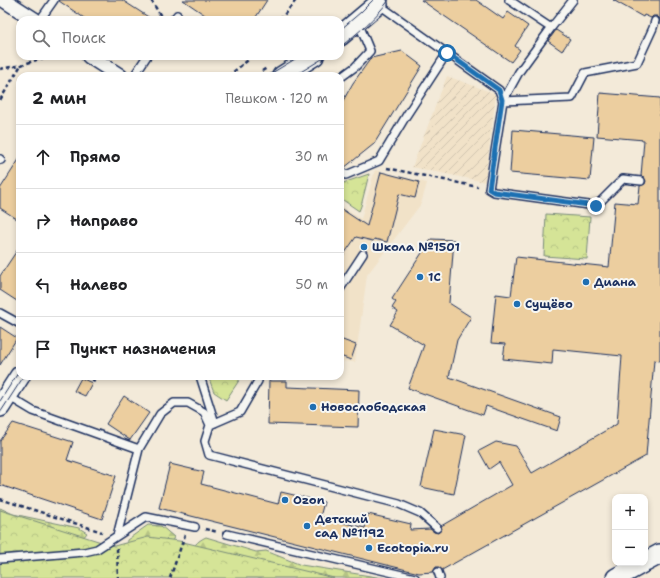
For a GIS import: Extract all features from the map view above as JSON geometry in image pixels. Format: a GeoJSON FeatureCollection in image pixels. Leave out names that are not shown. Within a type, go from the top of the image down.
{"type":"FeatureCollection","features":[{"type":"Feature","properties":{"kind":"street"},"geometry":{"type":"LineString","coordinates":[[4,0],[29,16]]}},
{"type":"Feature","properties":{"kind":"street"},"geometry":{"type":"LineString","coordinates":[[344,33],[358,21],[377,1]]}},
{"type":"Feature","properties":{"kind":"street"},"geometry":{"type":"LineString","coordinates":[[96,60],[114,72]]}},
{"type":"Feature","properties":{"kind":"street"},"geometry":{"type":"LineString","coordinates":[[288,72],[308,60]]}},
{"type":"Feature","properties":{"kind":"street"},"geometry":{"type":"LineString","coordinates":[[4,401],[17,380]]}},
{"type":"Feature","properties":{"kind":"street"},"geometry":{"type":"LineString","coordinates":[[648,561],[660,554]]}},
{"type":"Feature","properties":{"kind":"street"},"geometry":{"type":"LineString","coordinates":[[616,578],[638,566]]}},
{"type":"Feature","properties":{"kind":"lane"},"geometry":{"type":"LineString","coordinates":[[43,16],[54,0]]}},
{"type":"Feature","properties":{"kind":"lane"},"geometry":{"type":"LineString","coordinates":[[509,0],[550,28]]}},
{"type":"Feature","properties":{"kind":"lane"},"geometry":{"type":"LineString","coordinates":[[573,0],[550,28],[519,72],[502,100],[489,189],[494,192],[596,206],[623,179],[640,181]]}},
{"type":"Feature","properties":{"kind":"lane"},"geometry":{"type":"LineString","coordinates":[[377,1],[499,90],[502,100]]}},
{"type":"Feature","properties":{"kind":"lane"},"geometry":{"type":"LineString","coordinates":[[344,75],[355,67],[370,51],[358,21]]}},
{"type":"Feature","properties":{"kind":"lane"},"geometry":{"type":"LineString","coordinates":[[502,100],[572,98],[585,73],[637,63],[655,21]]}},
{"type":"Feature","properties":{"kind":"lane"},"geometry":{"type":"LineString","coordinates":[[344,174],[346,175],[379,161],[447,53]]}},
{"type":"Feature","properties":{"kind":"lane"},"geometry":{"type":"LineString","coordinates":[[137,72],[145,60]]}},
{"type":"Feature","properties":{"kind":"lane"},"geometry":{"type":"LineString","coordinates":[[344,283],[363,254]]}},
{"type":"Feature","properties":{"kind":"lane"},"geometry":{"type":"LineString","coordinates":[[0,313],[16,322]]}},
{"type":"Feature","properties":{"kind":"lane"},"geometry":{"type":"LineString","coordinates":[[201,380],[212,424],[205,441],[209,455],[399,504],[420,513],[437,528]]}},
{"type":"Feature","properties":{"kind":"lane"},"geometry":{"type":"LineString","coordinates":[[212,424],[240,412],[258,380]]}},
{"type":"Feature","properties":{"kind":"lane"},"geometry":{"type":"LineString","coordinates":[[4,401],[139,449]]}},
{"type":"Feature","properties":{"kind":"lane"},"geometry":{"type":"LineString","coordinates":[[117,536],[139,449],[160,414],[174,403],[188,403],[204,412],[212,424]]}},
{"type":"Feature","properties":{"kind":"lane"},"geometry":{"type":"LineString","coordinates":[[0,560],[84,552],[97,549],[146,516],[192,526]]}},
{"type":"Feature","properties":{"kind":"lane"},"geometry":{"type":"LineString","coordinates":[[226,534],[415,578]]}},
{"type":"Feature","properties":{"kind":"path"},"geometry":{"type":"LineString","coordinates":[[151,0],[161,16]]}},
{"type":"Feature","properties":{"kind":"path"},"geometry":{"type":"LineString","coordinates":[[283,16],[296,0]]}},
{"type":"Feature","properties":{"kind":"path"},"geometry":{"type":"LineString","coordinates":[[0,69],[39,60]]}},
{"type":"Feature","properties":{"kind":"path"},"geometry":{"type":"LineString","coordinates":[[233,72],[248,60]]}},
{"type":"Feature","properties":{"kind":"path"},"geometry":{"type":"LineString","coordinates":[[17,72],[21,65]]}},
{"type":"Feature","properties":{"kind":"path"},"geometry":{"type":"LineString","coordinates":[[0,100],[16,73]]}},
{"type":"Feature","properties":{"kind":"path"},"geometry":{"type":"LineString","coordinates":[[386,168],[489,189]]}},
{"type":"Feature","properties":{"kind":"path"},"geometry":{"type":"LineString","coordinates":[[0,499],[117,536],[118,578]]}},
{"type":"Feature","properties":{"kind":"path"},"geometry":{"type":"LineString","coordinates":[[170,578],[192,526]]}},
{"type":"Feature","properties":{"kind":"shaded area"},"geometry":{"type":"Polygon","coordinates":[[[447,76],[496,94],[485,182],[412,167],[447,76]]]}},
{"type":"Feature","properties":{"kind":"shaded area","name":"Школа №1501"},"geometry":{"type":"Polygon","coordinates":[[[375,170],[427,183],[421,204],[367,275],[355,362],[344,361],[344,208],[361,219],[375,170]]]}},
{"type":"Feature","properties":{"kind":"green space"},"geometry":{"type":"Polygon","coordinates":[[[369,174],[359,211],[344,201],[344,183],[369,174]]]}},
{"type":"Feature","properties":{"kind":"green space"},"geometry":{"type":"Polygon","coordinates":[[[546,214],[590,217],[587,259],[544,256],[546,214]]]}},
{"type":"Feature","properties":{"kind":"green space"},"geometry":{"type":"Polygon","coordinates":[[[210,380],[239,380],[226,400],[214,392],[210,380]]]}},
{"type":"Feature","properties":{"kind":"green space"},"geometry":{"type":"Polygon","coordinates":[[[0,508],[13,514],[79,528],[87,533],[79,543],[0,540],[0,508]]]}},
{"type":"Feature","properties":{"kind":"green space"},"geometry":{"type":"Polygon","coordinates":[[[0,510],[114,546],[148,537],[179,541],[334,578],[0,578],[0,510]]]}},
{"type":"Feature","properties":{"kind":"green space"},"geometry":{"type":"Polygon","coordinates":[[[148,525],[161,526],[174,537],[161,565],[124,566],[127,540],[148,525]]]}},
{"type":"Feature","properties":{"kind":"green space"},"geometry":{"type":"Polygon","coordinates":[[[206,537],[256,552],[266,551],[301,565],[383,578],[186,578],[188,560],[192,549],[200,540],[206,537]]]}},
{"type":"Feature","properties":{"kind":"building"},"geometry":{"type":"Polygon","coordinates":[[[122,0],[147,16],[81,16],[59,1],[122,0]]]}},
{"type":"Feature","properties":{"kind":"building"},"geometry":{"type":"Polygon","coordinates":[[[183,0],[267,0],[257,16],[204,16],[205,15],[183,0]]]}},
{"type":"Feature","properties":{"kind":"building"},"geometry":{"type":"Polygon","coordinates":[[[421,0],[476,0],[503,19],[508,12],[528,26],[515,46],[520,50],[511,62],[421,0]]]}},
{"type":"Feature","properties":{"kind":"building"},"geometry":{"type":"Polygon","coordinates":[[[613,0],[660,0],[660,19],[657,16],[653,16],[651,18],[644,15],[643,17],[613,0]]]}},
{"type":"Feature","properties":{"kind":"building"},"geometry":{"type":"Polygon","coordinates":[[[556,30],[570,39],[562,51],[548,41],[556,30]]]}},
{"type":"Feature","properties":{"kind":"building"},"geometry":{"type":"Polygon","coordinates":[[[402,51],[422,66],[374,144],[344,168],[344,99],[353,83],[371,58],[402,51]]]}},
{"type":"Feature","properties":{"kind":"building"},"geometry":{"type":"Polygon","coordinates":[[[600,93],[660,98],[660,361],[654,360],[646,456],[442,570],[439,567],[436,567],[433,572],[419,573],[159,508],[170,464],[204,472],[201,484],[278,504],[281,492],[324,502],[320,517],[365,528],[368,514],[411,524],[410,530],[430,529],[438,533],[442,529],[441,526],[512,485],[499,462],[489,469],[479,451],[496,442],[516,446],[532,473],[617,424],[622,356],[553,349],[552,364],[503,359],[505,344],[491,343],[496,294],[511,296],[516,257],[609,267],[615,202],[638,204],[640,186],[645,184],[646,181],[644,177],[641,176],[644,140],[597,136],[600,93]]]}},
{"type":"Feature","properties":{"kind":"building"},"geometry":{"type":"Polygon","coordinates":[[[513,130],[594,137],[590,180],[510,173],[513,130]]]}},
{"type":"Feature","properties":{"kind":"building"},"geometry":{"type":"Polygon","coordinates":[[[16,164],[16,218],[0,208],[0,189],[16,164]]]}},
{"type":"Feature","properties":{"kind":"building"},"geometry":{"type":"Polygon","coordinates":[[[381,172],[419,182],[415,198],[399,194],[387,242],[374,239],[373,241],[356,237],[344,254],[344,211],[367,226],[381,172]]]}},
{"type":"Feature","properties":{"kind":"building"},"geometry":{"type":"Polygon","coordinates":[[[431,239],[454,240],[449,303],[471,317],[457,340],[449,377],[561,417],[557,431],[486,406],[483,415],[408,388],[424,345],[390,325],[398,312],[392,308],[396,302],[392,299],[431,239]]]}},
{"type":"Feature","properties":{"kind":"building"},"geometry":{"type":"Polygon","coordinates":[[[16,252],[16,300],[0,290],[0,276],[16,252]]]}},
{"type":"Feature","properties":{"kind":"building"},"geometry":{"type":"Polygon","coordinates":[[[0,327],[16,337],[16,340],[0,365],[0,327]]]}},
{"type":"Feature","properties":{"kind":"building"},"geometry":{"type":"Polygon","coordinates":[[[344,340],[356,345],[351,360],[344,357],[344,340]]]}},
{"type":"Feature","properties":{"kind":"building"},"geometry":{"type":"Polygon","coordinates":[[[80,380],[85,380],[92,383],[85,396],[74,391],[80,380]]]}},
{"type":"Feature","properties":{"kind":"building","name":"Новослободская"},"geometry":{"type":"Polygon","coordinates":[[[269,381],[287,381],[287,387],[359,390],[358,427],[268,424],[269,381]]]}},
{"type":"Feature","properties":{"kind":"building"},"geometry":{"type":"Polygon","coordinates":[[[124,396],[149,413],[130,440],[106,424],[124,396]]]}},
{"type":"Feature","properties":{"kind":"building"},"geometry":{"type":"Polygon","coordinates":[[[13,423],[73,442],[67,460],[116,476],[102,519],[0,485],[0,441],[13,423]]]}},
{"type":"Feature","properties":{"kind":"building"},"geometry":{"type":"Polygon","coordinates":[[[434,429],[466,435],[454,494],[421,487],[434,429]]]}},
{"type":"Feature","properties":{"kind":"tram line"},"geometry":{"type":"LineString","coordinates":[[344,27],[373,0]]}},
{"type":"Feature","properties":{"kind":"tram line"},"geometry":{"type":"LineString","coordinates":[[344,44],[366,25],[389,0]]}},
{"type":"Feature","properties":{"kind":"tram line"},"geometry":{"type":"LineString","coordinates":[[274,72],[293,60]]}},
{"type":"Feature","properties":{"kind":"tram line"},"geometry":{"type":"LineString","coordinates":[[301,72],[320,60]]}},
{"type":"Feature","properties":{"kind":"tram line"},"geometry":{"type":"LineString","coordinates":[[0,401],[16,376]]}},
{"type":"Feature","properties":{"kind":"tram line"},"geometry":{"type":"LineString","coordinates":[[0,413],[21,380]]}},
{"type":"Feature","properties":{"kind":"place","name":"Школа №1501"},"geometry":{"type":"Point","coordinates":[364,247]}},
{"type":"Feature","properties":{"kind":"place","name":"1С"},"geometry":{"type":"Point","coordinates":[420,277]}},
{"type":"Feature","properties":{"kind":"place","name":"Диана"},"geometry":{"type":"Point","coordinates":[586,282]}},
{"type":"Feature","properties":{"kind":"place","name":"Сущёво"},"geometry":{"type":"Point","coordinates":[517,304]}},
{"type":"Feature","properties":{"kind":"place","name":"Новослободская"},"geometry":{"type":"Point","coordinates":[313,407]}},
{"type":"Feature","properties":{"kind":"place","name":"Ozon"},"geometry":{"type":"Point","coordinates":[285,500]}},
{"type":"Feature","properties":{"kind":"place","name":"Детский сад №1192"},"geometry":{"type":"Point","coordinates":[307,526]}},
{"type":"Feature","properties":{"kind":"place","name":"Ecotopia.ru"},"geometry":{"type":"Point","coordinates":[369,548]}},
{"type":"Feature","properties":{"kind":"route"},"geometry":{"type":"LineString","coordinates":[[447,53],[499,90],[502,100],[489,189],[494,192],[596,206]]}}]}
